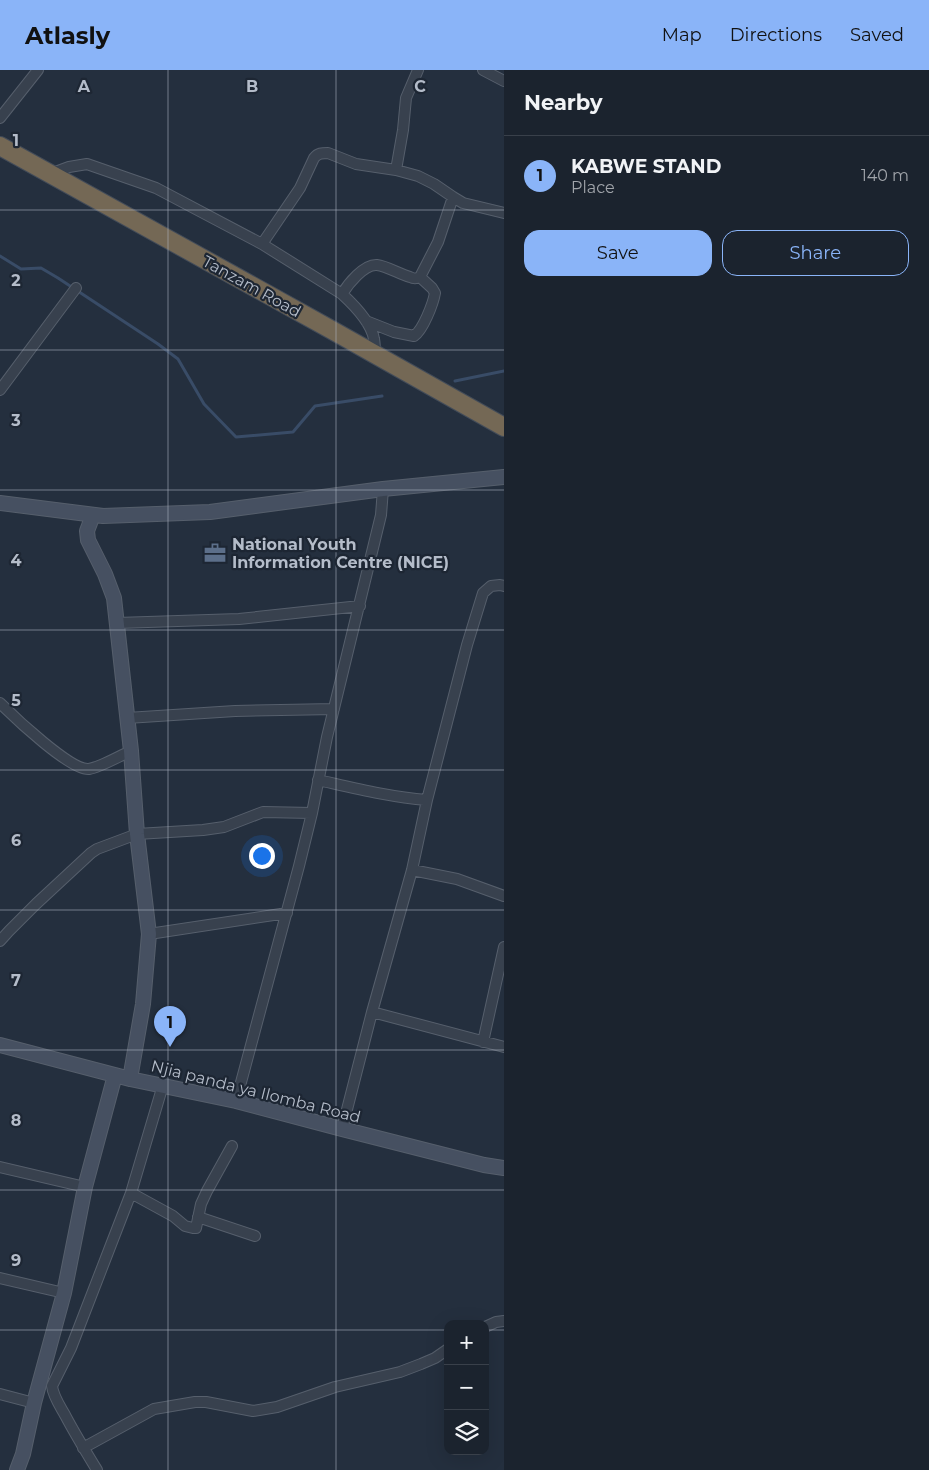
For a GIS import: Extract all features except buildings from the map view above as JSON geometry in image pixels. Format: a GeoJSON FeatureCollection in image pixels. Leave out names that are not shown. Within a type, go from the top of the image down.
{"type":"FeatureCollection","features":[{"type":"Feature","properties":{"kind":"highway","name":"Tanzam Road"},"geometry":{"type":"LineString","coordinates":[[1,149],[330,328],[504,427]]}},
{"type":"Feature","properties":{"kind":"main road"},"geometry":{"type":"LineString","coordinates":[[1,501],[93,515],[120,516],[210,512],[383,489],[504,477]]}},
{"type":"Feature","properties":{"kind":"main road"},"geometry":{"type":"LineString","coordinates":[[93,515],[87,531],[88,540],[114,598],[131,751],[137,834],[149,934],[143,1004],[130,1079]]}},
{"type":"Feature","properties":{"kind":"main road","name":"Njia panda ya Ilomba Road"},"geometry":{"type":"LineString","coordinates":[[0,1045],[130,1079],[236,1101],[504,1168]]}},
{"type":"Feature","properties":{"kind":"main road"},"geometry":{"type":"LineString","coordinates":[[17,1470],[23,1454],[34,1403],[64,1293],[85,1187],[115,1075]]}},
{"type":"Feature","properties":{"kind":"street"},"geometry":{"type":"LineString","coordinates":[[0,118],[38,70]]}},
{"type":"Feature","properties":{"kind":"street"},"geometry":{"type":"LineString","coordinates":[[396,170],[406,98],[418,70]]}},
{"type":"Feature","properties":{"kind":"street"},"geometry":{"type":"LineString","coordinates":[[483,70],[504,82]]}},
{"type":"Feature","properties":{"kind":"street"},"geometry":{"type":"LineString","coordinates":[[262,244],[300,188],[314,158],[318,154],[328,153],[356,164],[396,170],[423,178],[463,203],[504,213]]}},
{"type":"Feature","properties":{"kind":"street"},"geometry":{"type":"LineString","coordinates":[[50,174],[69,167],[87,164],[165,192],[262,244],[342,294],[366,321],[374,338],[375,355]]}},
{"type":"Feature","properties":{"kind":"street"},"geometry":{"type":"LineString","coordinates":[[342,294],[354,278],[363,270],[373,265],[379,265],[415,279],[420,277],[438,242],[453,197]]}},
{"type":"Feature","properties":{"kind":"street"},"geometry":{"type":"LineString","coordinates":[[366,321],[394,332],[414,336],[417,334],[422,327],[435,293],[420,277]]}},
{"type":"Feature","properties":{"kind":"street"},"geometry":{"type":"LineString","coordinates":[[0,390],[76,288]]}},
{"type":"Feature","properties":{"kind":"street"},"geometry":{"type":"LineString","coordinates":[[236,1101],[312,813],[334,709],[381,515],[383,489]]}},
{"type":"Feature","properties":{"kind":"street"},"geometry":{"type":"LineString","coordinates":[[342,1129],[372,1012],[412,870],[427,800],[467,645],[483,593],[491,586],[504,586]]}},
{"type":"Feature","properties":{"kind":"street"},"geometry":{"type":"LineString","coordinates":[[117,623],[239,619],[360,606]]}},
{"type":"Feature","properties":{"kind":"street"},"geometry":{"type":"LineString","coordinates":[[0,704],[52,749],[83,768],[94,768],[131,751]]}},
{"type":"Feature","properties":{"kind":"street"},"geometry":{"type":"LineString","coordinates":[[127,718],[235,711],[334,709]]}},
{"type":"Feature","properties":{"kind":"street"},"geometry":{"type":"LineString","coordinates":[[318,780],[397,797],[427,800]]}},
{"type":"Feature","properties":{"kind":"street"},"geometry":{"type":"LineString","coordinates":[[0,941],[36,904],[97,849],[137,834],[224,827],[262,812],[312,813]]}},
{"type":"Feature","properties":{"kind":"street"},"geometry":{"type":"LineString","coordinates":[[412,870],[457,879],[504,896]]}},
{"type":"Feature","properties":{"kind":"street"},"geometry":{"type":"LineString","coordinates":[[149,934],[287,913]]}},
{"type":"Feature","properties":{"kind":"street"},"geometry":{"type":"LineString","coordinates":[[484,1042],[504,947]]}},
{"type":"Feature","properties":{"kind":"street"},"geometry":{"type":"LineString","coordinates":[[372,1012],[504,1047]]}},
{"type":"Feature","properties":{"kind":"street"},"geometry":{"type":"LineString","coordinates":[[97,1470],[52,1391],[52,1386],[71,1348],[131,1193],[163,1085]]}},
{"type":"Feature","properties":{"kind":"street"},"geometry":{"type":"LineString","coordinates":[[131,1193],[174,1216],[185,1226],[196,1228],[207,1191],[232,1146]]}},
{"type":"Feature","properties":{"kind":"street"},"geometry":{"type":"LineString","coordinates":[[0,1167],[85,1187]]}},
{"type":"Feature","properties":{"kind":"street"},"geometry":{"type":"LineString","coordinates":[[198,1217],[254,1236]]}},
{"type":"Feature","properties":{"kind":"street"},"geometry":{"type":"LineString","coordinates":[[0,1278],[64,1293]]}},
{"type":"Feature","properties":{"kind":"street"},"geometry":{"type":"LineString","coordinates":[[489,1326],[504,1321]]}},
{"type":"Feature","properties":{"kind":"street"},"geometry":{"type":"LineString","coordinates":[[83,1448],[106,1437],[149,1410],[184,1403],[201,1402],[249,1411],[277,1407],[335,1387],[400,1372],[428,1361],[444,1351]]}},
{"type":"Feature","properties":{"kind":"street"},"geometry":{"type":"LineString","coordinates":[[0,1394],[34,1403]]}},
{"type":"Feature","properties":{"kind":"waterway"},"geometry":{"type":"LineString","coordinates":[[0,256],[21,269],[41,268],[178,359],[204,404],[236,437],[293,432],[315,406],[382,396]]}},
{"type":"Feature","properties":{"kind":"waterway"},"geometry":{"type":"LineString","coordinates":[[455,381],[504,371]]}},
{"type":"Feature","properties":{"kind":"place","name":"National Youth Information Centre (NICE)"},"geometry":{"type":"Point","coordinates":[215,553]}},
{"type":"Feature","properties":{"kind":"place","name":"KABWE STAND"},"geometry":{"type":"Point","coordinates":[170,1047]}}]}
